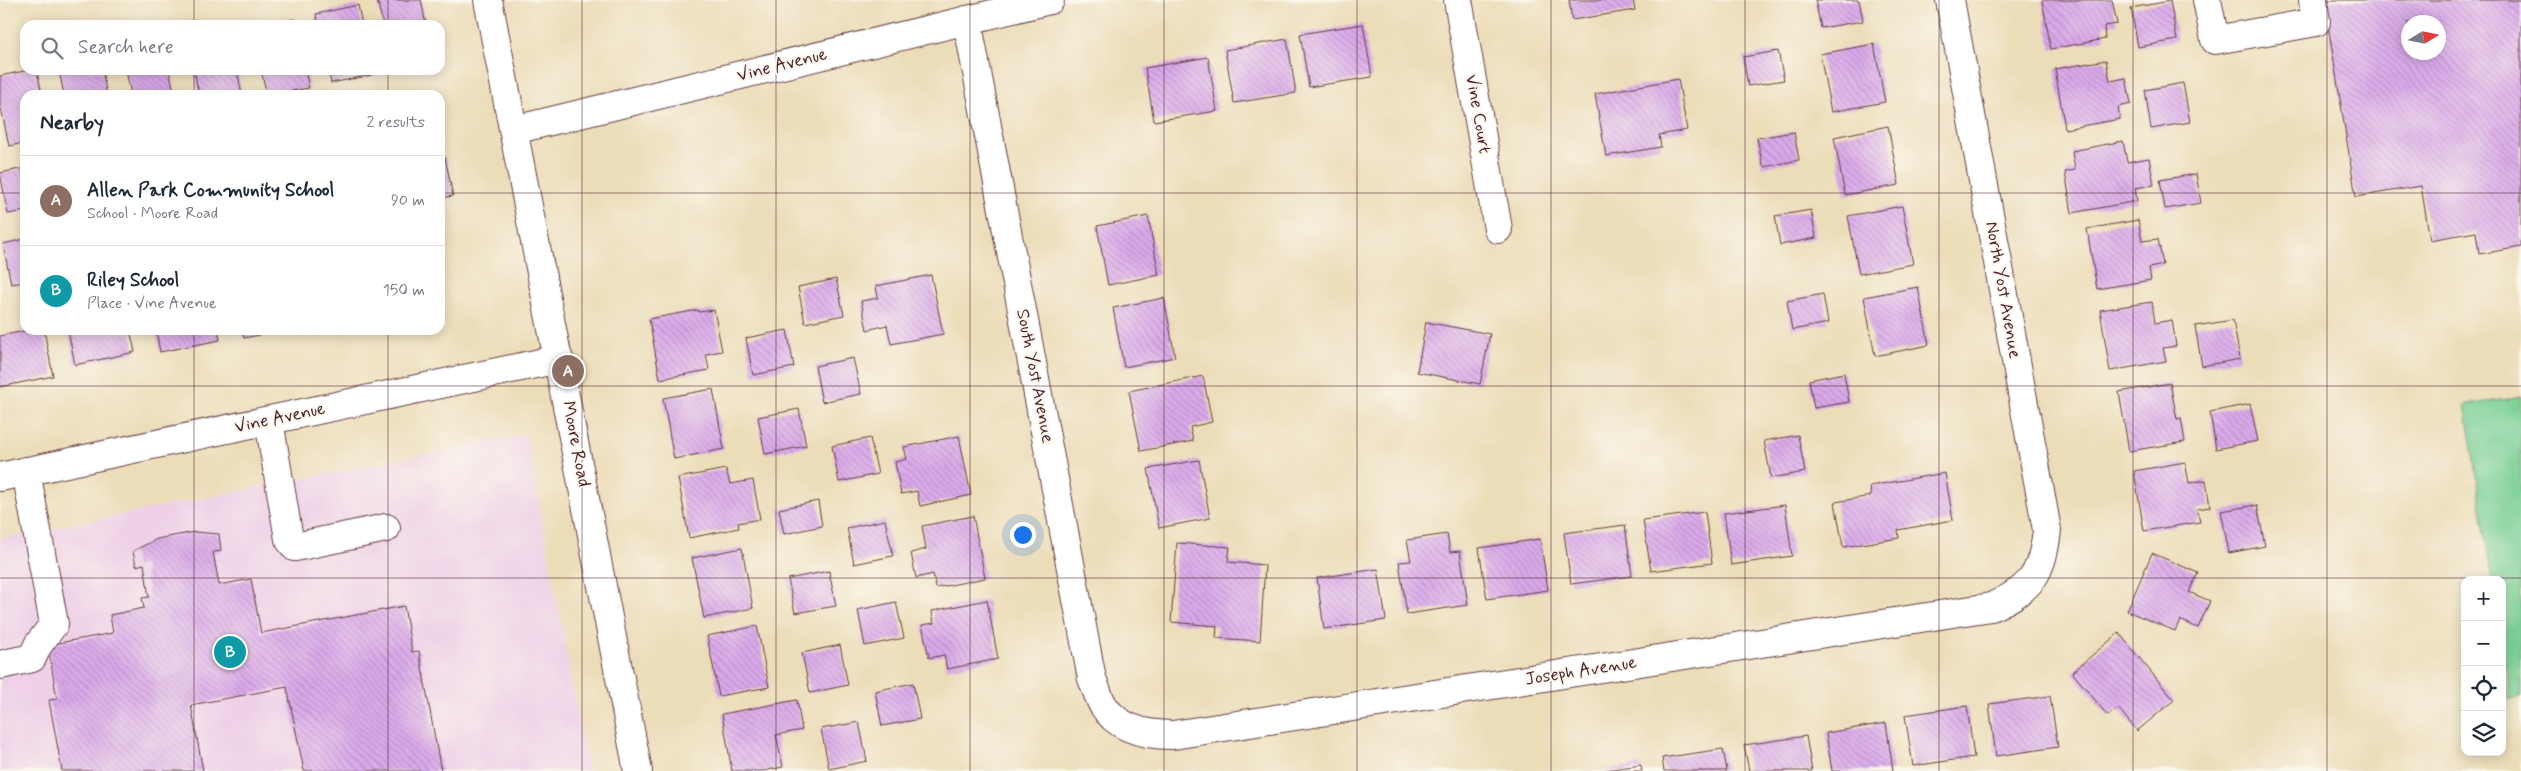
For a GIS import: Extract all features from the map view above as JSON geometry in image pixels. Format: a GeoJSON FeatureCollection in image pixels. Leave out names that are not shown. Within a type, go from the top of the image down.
{"type":"FeatureCollection","features":[{"type":"Feature","properties":{"kind":"street","name":"Moore Road"},"geometry":{"type":"LineString","coordinates":[[488,0],[638,771]]}},
{"type":"Feature","properties":{"kind":"street","name":"Vine Avenue"},"geometry":{"type":"LineString","coordinates":[[514,130],[1050,0]]}},
{"type":"Feature","properties":{"kind":"street","name":"Vine Court"},"geometry":{"type":"LineString","coordinates":[[1458,0],[1498,228]]}},
{"type":"Feature","properties":{"kind":"street","name":"North Yost Avenue"},"geometry":{"type":"LineString","coordinates":[[1950,0],[2047,530],[2044,557],[2033,579]]}},
{"type":"Feature","properties":{"kind":"street"},"geometry":{"type":"LineString","coordinates":[[2207,0],[2215,40],[2315,11]]}},
{"type":"Feature","properties":{"kind":"street","name":"South Yost Avenue"},"geometry":{"type":"LineString","coordinates":[[967,20],[1092,679],[1103,706],[1122,723]]}},
{"type":"Feature","properties":{"kind":"street","name":"Vine Avenue"},"geometry":{"type":"LineString","coordinates":[[13,474],[559,360]]}},
{"type":"Feature","properties":{"kind":"street"},"geometry":{"type":"LineString","coordinates":[[269,420],[289,539],[295,547],[386,528]]}},
{"type":"Feature","properties":{"kind":"street"},"geometry":{"type":"LineString","coordinates":[[0,665],[32,658],[38,645],[54,624],[13,474]]}},
{"type":"Feature","properties":{"kind":"street","name":"Joseph Avenue"},"geometry":{"type":"LineString","coordinates":[[1122,723],[1150,736],[1173,735],[1991,607],[2017,595],[2033,579]]}},
{"type":"Feature","properties":{"kind":"shaded area"},"geometry":{"type":"Polygon","coordinates":[[[526,434],[588,771],[0,771],[0,539],[526,434]]]}},
{"type":"Feature","properties":{"kind":"green space"},"geometry":{"type":"Polygon","coordinates":[[[2521,397],[2521,697],[2510,699],[2506,672],[2506,576],[2491,576],[2465,405],[2521,397]]]}},
{"type":"Feature","properties":{"kind":"building"},"geometry":{"type":"Polygon","coordinates":[[[377,0],[421,0],[425,20],[382,20],[377,0]]]}},
{"type":"Feature","properties":{"kind":"building"},"geometry":{"type":"Polygon","coordinates":[[[1569,0],[1633,0],[1635,10],[1572,20],[1569,0]]]}},
{"type":"Feature","properties":{"kind":"building"},"geometry":{"type":"Polygon","coordinates":[[[1815,0],[1859,0],[1863,21],[1821,28],[1815,0]]]}},
{"type":"Feature","properties":{"kind":"building"},"geometry":{"type":"Polygon","coordinates":[[[2042,0],[2112,0],[2117,24],[2104,26],[2105,39],[2051,49],[2042,0]]]}},
{"type":"Feature","properties":{"kind":"building"},"geometry":{"type":"Polygon","coordinates":[[[2324,0],[2521,0],[2521,247],[2479,254],[2476,232],[2430,240],[2421,186],[2356,197],[2324,0]]]}},
{"type":"Feature","properties":{"kind":"building"},"geometry":{"type":"Polygon","coordinates":[[[2170,1],[2177,40],[2138,47],[2131,8],[2170,1]]]}},
{"type":"Feature","properties":{"kind":"building"},"geometry":{"type":"Polygon","coordinates":[[[358,5],[361,20],[317,20],[316,14],[358,5]]]}},
{"type":"Feature","properties":{"kind":"building"},"geometry":{"type":"Polygon","coordinates":[[[1363,24],[1372,77],[1309,87],[1300,34],[1363,24]]]}},
{"type":"Feature","properties":{"kind":"building"},"geometry":{"type":"Polygon","coordinates":[[[1287,39],[1296,93],[1234,103],[1225,50],[1287,39]]]}},
{"type":"Feature","properties":{"kind":"building"},"geometry":{"type":"Polygon","coordinates":[[[1874,44],[1885,102],[1831,112],[1820,54],[1874,44]]]}},
{"type":"Feature","properties":{"kind":"building"},"geometry":{"type":"Polygon","coordinates":[[[1778,51],[1784,80],[1748,86],[1743,57],[1778,51]]]}},
{"type":"Feature","properties":{"kind":"building"},"geometry":{"type":"Polygon","coordinates":[[[1208,57],[1217,111],[1154,121],[1145,68],[1208,57]]]}},
{"type":"Feature","properties":{"kind":"building"},"geometry":{"type":"Polygon","coordinates":[[[2106,60],[2110,81],[2126,78],[2131,104],[2118,107],[2120,119],[2065,129],[2055,69],[2106,60]]]}},
{"type":"Feature","properties":{"kind":"building"},"geometry":{"type":"Polygon","coordinates":[[[20,72],[20,75],[38,75],[41,90],[20,90],[20,144],[9,146],[0,103],[0,76],[20,72]]]}},
{"type":"Feature","properties":{"kind":"building"},"geometry":{"type":"Polygon","coordinates":[[[60,75],[103,75],[106,90],[63,90],[60,75]]]}},
{"type":"Feature","properties":{"kind":"building"},"geometry":{"type":"Polygon","coordinates":[[[127,75],[170,75],[174,90],[130,90],[127,75]]]}},
{"type":"Feature","properties":{"kind":"building"},"geometry":{"type":"Polygon","coordinates":[[[195,75],[238,75],[241,90],[198,90],[195,75]]]}},
{"type":"Feature","properties":{"kind":"building"},"geometry":{"type":"Polygon","coordinates":[[[262,75],[306,75],[309,88],[297,90],[266,90],[262,75]]]}},
{"type":"Feature","properties":{"kind":"building"},"geometry":{"type":"Polygon","coordinates":[[[329,75],[372,75],[331,83],[329,75]]]}},
{"type":"Feature","properties":{"kind":"building"},"geometry":{"type":"Polygon","coordinates":[[[1678,79],[1687,130],[1659,135],[1661,147],[1606,156],[1595,94],[1678,79]]]}},
{"type":"Feature","properties":{"kind":"building"},"geometry":{"type":"Polygon","coordinates":[[[2183,83],[2190,122],[2151,129],[2145,90],[2183,83]]]}},
{"type":"Feature","properties":{"kind":"building"},"geometry":{"type":"Polygon","coordinates":[[[1888,126],[1899,185],[1845,195],[1834,137],[1888,126]]]}},
{"type":"Feature","properties":{"kind":"building"},"geometry":{"type":"Polygon","coordinates":[[[1794,132],[1799,160],[1763,167],[1757,138],[1794,132]]]}},
{"type":"Feature","properties":{"kind":"building"},"geometry":{"type":"Polygon","coordinates":[[[2123,141],[2127,162],[2149,158],[2154,185],[2135,188],[2137,201],[2072,213],[2065,172],[2075,170],[2072,151],[2123,141]]]}},
{"type":"Feature","properties":{"kind":"building"},"geometry":{"type":"Polygon","coordinates":[[[445,157],[453,196],[445,197],[445,157]]]}},
{"type":"Feature","properties":{"kind":"building"},"geometry":{"type":"Polygon","coordinates":[[[20,169],[20,212],[8,214],[0,173],[20,169]]]}},
{"type":"Feature","properties":{"kind":"building"},"geometry":{"type":"Polygon","coordinates":[[[2196,174],[2201,203],[2165,209],[2160,180],[2196,174]]]}},
{"type":"Feature","properties":{"kind":"building"},"geometry":{"type":"Polygon","coordinates":[[[1902,206],[1913,264],[1859,274],[1848,216],[1902,206]]]}},
{"type":"Feature","properties":{"kind":"building"},"geometry":{"type":"Polygon","coordinates":[[[1811,210],[1816,238],[1780,245],[1775,216],[1811,210]]]}},
{"type":"Feature","properties":{"kind":"building"},"geometry":{"type":"Polygon","coordinates":[[[1148,216],[1159,275],[1108,285],[1097,226],[1148,216]]]}},
{"type":"Feature","properties":{"kind":"building"},"geometry":{"type":"Polygon","coordinates":[[[2138,220],[2142,241],[2158,239],[2163,265],[2149,268],[2151,280],[2097,289],[2087,229],[2138,220]]]}},
{"type":"Feature","properties":{"kind":"building"},"geometry":{"type":"Polygon","coordinates":[[[20,240],[20,283],[11,284],[3,244],[20,240]]]}},
{"type":"Feature","properties":{"kind":"building"},"geometry":{"type":"Polygon","coordinates":[[[931,275],[943,334],[891,344],[887,325],[867,330],[861,301],[878,298],[876,286],[931,275]]]}},
{"type":"Feature","properties":{"kind":"building"},"geometry":{"type":"Polygon","coordinates":[[[836,279],[844,315],[805,323],[798,287],[836,279]]]}},
{"type":"Feature","properties":{"kind":"building"},"geometry":{"type":"Polygon","coordinates":[[[1918,287],[1929,345],[1875,356],[1864,297],[1918,287]]]}},
{"type":"Feature","properties":{"kind":"building"},"geometry":{"type":"Polygon","coordinates":[[[1823,294],[1828,323],[1792,330],[1787,301],[1823,294]]]}},
{"type":"Feature","properties":{"kind":"building"},"geometry":{"type":"Polygon","coordinates":[[[1164,298],[1175,357],[1124,367],[1113,308],[1164,298]]]}},
{"type":"Feature","properties":{"kind":"building"},"geometry":{"type":"Polygon","coordinates":[[[2152,302],[2155,323],[2172,320],[2176,346],[2163,348],[2166,361],[2110,371],[2100,310],[2152,302]]]}},
{"type":"Feature","properties":{"kind":"building"},"geometry":{"type":"Polygon","coordinates":[[[698,310],[699,312],[714,310],[722,351],[706,354],[709,370],[660,379],[649,319],[698,310]]]}},
{"type":"Feature","properties":{"kind":"building"},"geometry":{"type":"Polygon","coordinates":[[[2233,320],[2240,359],[2202,366],[2195,326],[2233,320]]]}},
{"type":"Feature","properties":{"kind":"building"},"geometry":{"type":"Polygon","coordinates":[[[1426,322],[1490,334],[1480,384],[1417,372],[1426,322]]]}},
{"type":"Feature","properties":{"kind":"building"},"geometry":{"type":"Polygon","coordinates":[[[787,330],[794,367],[753,375],[746,338],[787,330]]]}},
{"type":"Feature","properties":{"kind":"building"},"geometry":{"type":"Polygon","coordinates":[[[20,332],[20,335],[45,335],[53,376],[0,387],[0,336],[20,332]]]}},
{"type":"Feature","properties":{"kind":"building"},"geometry":{"type":"Polygon","coordinates":[[[69,335],[131,335],[135,352],[75,365],[69,335]]]}},
{"type":"Feature","properties":{"kind":"building"},"geometry":{"type":"Polygon","coordinates":[[[157,335],[219,335],[220,340],[160,352],[157,335]]]}},
{"type":"Feature","properties":{"kind":"building"},"geometry":{"type":"Polygon","coordinates":[[[243,335],[259,335],[244,338],[243,335]]]}},
{"type":"Feature","properties":{"kind":"building"},"geometry":{"type":"Polygon","coordinates":[[[853,358],[861,394],[822,402],[815,366],[853,358]]]}},
{"type":"Feature","properties":{"kind":"building"},"geometry":{"type":"Polygon","coordinates":[[[1844,373],[1849,402],[1814,408],[1809,380],[1844,373]]]}},
{"type":"Feature","properties":{"kind":"building"},"geometry":{"type":"Polygon","coordinates":[[[1203,376],[1212,422],[1190,427],[1193,441],[1141,451],[1129,391],[1203,376]]]}},
{"type":"Feature","properties":{"kind":"building"},"geometry":{"type":"Polygon","coordinates":[[[2170,383],[2177,419],[2181,418],[2185,442],[2129,451],[2119,392],[2170,383]]]}},
{"type":"Feature","properties":{"kind":"building"},"geometry":{"type":"Polygon","coordinates":[[[713,389],[724,449],[674,459],[663,398],[713,389]]]}},
{"type":"Feature","properties":{"kind":"building"},"geometry":{"type":"Polygon","coordinates":[[[2250,404],[2258,441],[2216,449],[2210,412],[2250,404]]]}},
{"type":"Feature","properties":{"kind":"building"},"geometry":{"type":"Polygon","coordinates":[[[799,409],[806,446],[765,454],[758,417],[799,409]]]}},
{"type":"Feature","properties":{"kind":"building"},"geometry":{"type":"Polygon","coordinates":[[[1798,435],[1805,472],[1771,478],[1764,441],[1798,435]]]}},
{"type":"Feature","properties":{"kind":"building"},"geometry":{"type":"Polygon","coordinates":[[[959,436],[971,495],[920,506],[917,491],[901,494],[895,462],[907,459],[904,447],[959,436]]]}},
{"type":"Feature","properties":{"kind":"building"},"geometry":{"type":"Polygon","coordinates":[[[870,438],[878,474],[839,482],[832,446],[870,438]]]}},
{"type":"Feature","properties":{"kind":"building"},"geometry":{"type":"Polygon","coordinates":[[[1199,460],[1210,518],[1159,528],[1148,469],[1199,460]]]}},
{"type":"Feature","properties":{"kind":"building"},"geometry":{"type":"Polygon","coordinates":[[[2185,462],[2189,483],[2206,480],[2210,507],[2197,509],[2200,522],[2144,531],[2134,471],[2185,462]]]}},
{"type":"Feature","properties":{"kind":"building"},"geometry":{"type":"Polygon","coordinates":[[[726,469],[730,484],[753,480],[760,519],[738,523],[739,528],[689,538],[678,478],[726,469]]]}},
{"type":"Feature","properties":{"kind":"building"},"geometry":{"type":"Polygon","coordinates":[[[1945,473],[1953,520],[1898,530],[1899,538],[1843,547],[1835,502],[1871,496],[1870,486],[1945,473]]]}},
{"type":"Feature","properties":{"kind":"building"},"geometry":{"type":"Polygon","coordinates":[[[818,501],[822,526],[784,534],[779,509],[818,501]]]}},
{"type":"Feature","properties":{"kind":"building"},"geometry":{"type":"Polygon","coordinates":[[[1785,505],[1792,556],[1731,565],[1724,513],[1785,505]]]}},
{"type":"Feature","properties":{"kind":"building"},"geometry":{"type":"Polygon","coordinates":[[[2257,505],[2265,546],[2229,553],[2221,511],[2257,505]]]}},
{"type":"Feature","properties":{"kind":"building"},"geometry":{"type":"Polygon","coordinates":[[[1705,512],[1712,563],[1651,571],[1643,520],[1705,512]]]}},
{"type":"Feature","properties":{"kind":"building"},"geometry":{"type":"Polygon","coordinates":[[[973,516],[985,578],[936,588],[933,574],[916,578],[911,553],[926,549],[922,526],[973,516]]]}},
{"type":"Feature","properties":{"kind":"building"},"geometry":{"type":"Polygon","coordinates":[[[885,520],[893,556],[854,564],[847,528],[885,520]]]}},
{"type":"Feature","properties":{"kind":"building"},"geometry":{"type":"Polygon","coordinates":[[[1625,525],[1632,576],[1571,584],[1564,533],[1625,525]]]}},
{"type":"Feature","properties":{"kind":"building"},"geometry":{"type":"Polygon","coordinates":[[[195,532],[219,534],[221,551],[213,552],[219,585],[251,579],[261,633],[404,606],[412,652],[419,651],[441,771],[304,771],[287,687],[191,705],[203,771],[62,771],[49,700],[57,699],[48,645],[113,633],[110,615],[144,608],[142,598],[149,597],[144,564],[136,566],[133,551],[157,539],[195,532]]]}},
{"type":"Feature","properties":{"kind":"building"},"geometry":{"type":"Polygon","coordinates":[[[1447,534],[1450,552],[1460,551],[1468,605],[1407,614],[1399,562],[1411,561],[1407,540],[1447,534]]]}},
{"type":"Feature","properties":{"kind":"building"},"geometry":{"type":"Polygon","coordinates":[[[1540,539],[1548,590],[1487,599],[1479,548],[1540,539]]]}},
{"type":"Feature","properties":{"kind":"building"},"geometry":{"type":"Polygon","coordinates":[[[1177,543],[1230,547],[1228,562],[1265,565],[1260,641],[1216,638],[1217,626],[1171,622],[1177,543]]]}},
{"type":"Feature","properties":{"kind":"building"},"geometry":{"type":"Polygon","coordinates":[[[742,548],[753,608],[704,618],[692,558],[742,548]]]}},
{"type":"Feature","properties":{"kind":"building"},"geometry":{"type":"Polygon","coordinates":[[[2152,553],[2198,573],[2189,592],[2210,601],[2198,628],[2180,620],[2175,631],[2127,611],[2152,553]]]}},
{"type":"Feature","properties":{"kind":"building"},"geometry":{"type":"Polygon","coordinates":[[[1378,569],[1386,620],[1324,629],[1317,578],[1378,569]]]}},
{"type":"Feature","properties":{"kind":"building"},"geometry":{"type":"Polygon","coordinates":[[[829,571],[836,606],[795,613],[788,579],[829,571]]]}},
{"type":"Feature","properties":{"kind":"building"},"geometry":{"type":"Polygon","coordinates":[[[987,600],[998,659],[947,669],[944,655],[929,658],[922,625],[934,623],[932,611],[987,600]]]}},
{"type":"Feature","properties":{"kind":"building"},"geometry":{"type":"Polygon","coordinates":[[[896,602],[904,638],[865,646],[858,610],[896,602]]]}},
{"type":"Feature","properties":{"kind":"building"},"geometry":{"type":"Polygon","coordinates":[[[757,626],[769,687],[719,696],[707,636],[757,626]]]}},
{"type":"Feature","properties":{"kind":"building"},"geometry":{"type":"Polygon","coordinates":[[[2119,633],[2174,700],[2137,731],[2118,708],[2108,716],[2072,672],[2119,633]]]}},
{"type":"Feature","properties":{"kind":"building"},"geometry":{"type":"Polygon","coordinates":[[[840,645],[848,685],[810,693],[802,653],[840,645]]]}},
{"type":"Feature","properties":{"kind":"building"},"geometry":{"type":"Polygon","coordinates":[[[913,683],[920,719],[882,726],[875,691],[913,683]]]}},
{"type":"Feature","properties":{"kind":"building"},"geometry":{"type":"Polygon","coordinates":[[[2050,696],[2058,747],[1996,756],[1989,704],[2050,696]]]}},
{"type":"Feature","properties":{"kind":"building"},"geometry":{"type":"Polygon","coordinates":[[[797,700],[802,730],[776,735],[783,767],[763,771],[732,771],[722,714],[797,700]]]}},
{"type":"Feature","properties":{"kind":"building"},"geometry":{"type":"Polygon","coordinates":[[[1967,706],[1974,757],[1913,766],[1905,715],[1967,706]]]}},
{"type":"Feature","properties":{"kind":"building"},"geometry":{"type":"Polygon","coordinates":[[[859,722],[867,761],[829,769],[821,729],[859,722]]]}},
{"type":"Feature","properties":{"kind":"building"},"geometry":{"type":"Polygon","coordinates":[[[1886,723],[1893,771],[1832,771],[1826,733],[1886,723]]]}},
{"type":"Feature","properties":{"kind":"building"},"geometry":{"type":"Polygon","coordinates":[[[1806,736],[1812,771],[1749,771],[1744,745],[1806,736]]]}},
{"type":"Feature","properties":{"kind":"building"},"geometry":{"type":"Polygon","coordinates":[[[1723,749],[1727,771],[1664,771],[1662,758],[1723,749]]]}},
{"type":"Feature","properties":{"kind":"building"},"geometry":{"type":"Polygon","coordinates":[[[1641,765],[1642,771],[1605,771],[1605,770],[1641,765]]]}},
{"type":"Feature","properties":{"kind":"place","name":"Allen Park Community School"},"geometry":{"type":"Point","coordinates":[568,371]}},
{"type":"Feature","properties":{"kind":"place","name":"Riley School"},"geometry":{"type":"Point","coordinates":[230,652]}}]}
